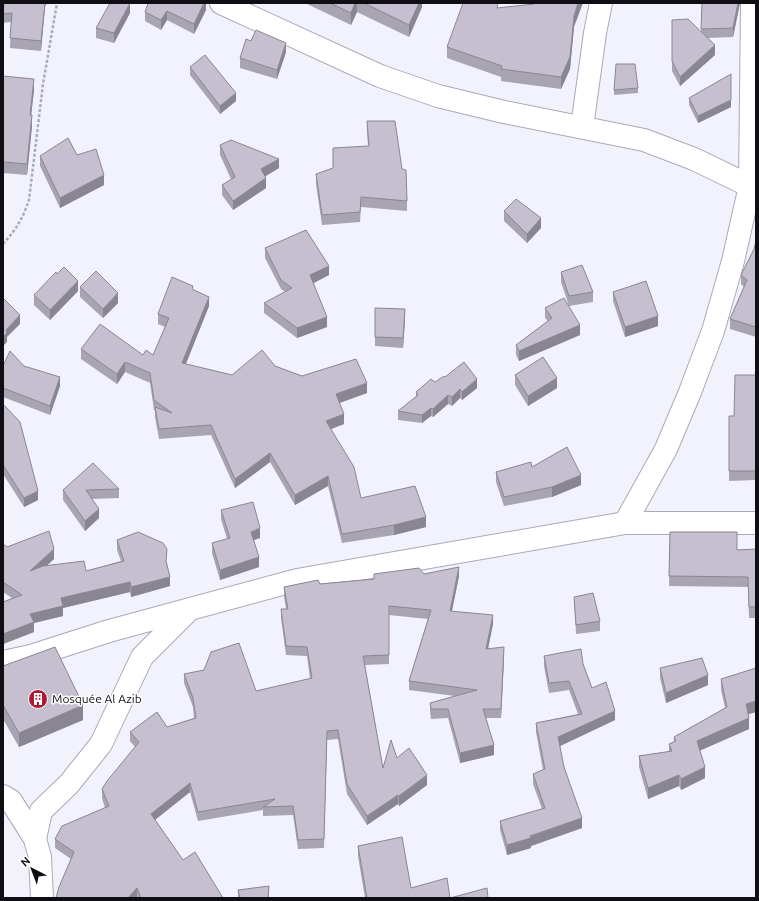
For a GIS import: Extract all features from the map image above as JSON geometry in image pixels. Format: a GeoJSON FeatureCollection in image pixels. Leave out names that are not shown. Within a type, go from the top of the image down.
{"type":"FeatureCollection","features":[{"type":"Feature","properties":{"kind":"street"},"geometry":{"type":"LineString","coordinates":[[222,3],[380,76],[431,93],[504,112],[644,140],[694,159],[753,187]]}},
{"type":"Feature","properties":{"kind":"street"},"geometry":{"type":"LineString","coordinates":[[582,127],[595,33],[601,3]]}},
{"type":"Feature","properties":{"kind":"street"},"geometry":{"type":"LineString","coordinates":[[625,523],[666,449],[690,392],[713,331],[753,187],[752,3]]}},
{"type":"Feature","properties":{"kind":"street"},"geometry":{"type":"LineString","coordinates":[[3,662],[31,656],[110,630],[297,580],[625,523],[756,523]]}},
{"type":"Feature","properties":{"kind":"street"},"geometry":{"type":"LineString","coordinates":[[36,839],[41,811],[69,784],[101,744],[142,657],[190,608]]}},
{"type":"Feature","properties":{"kind":"street"},"geometry":{"type":"LineString","coordinates":[[3,796],[11,801],[36,839],[40,857],[42,898]]}},
{"type":"Feature","properties":{"kind":"path"},"geometry":{"type":"LineString","coordinates":[[3,244],[14,232],[23,218],[29,200],[43,84],[57,3]]}},
{"type":"Feature","properties":{"kind":"building"},"geometry":{"type":"Polygon","coordinates":[[[4,3],[45,3],[41,41],[10,38],[12,13],[3,14],[4,3]]]}},
{"type":"Feature","properties":{"kind":"building"},"geometry":{"type":"Polygon","coordinates":[[[110,3],[130,3],[114,33],[96,28],[110,3]]]}},
{"type":"Feature","properties":{"kind":"building"},"geometry":{"type":"Polygon","coordinates":[[[148,3],[204,3],[194,24],[167,11],[161,20],[145,12],[148,3]]]}},
{"type":"Feature","properties":{"kind":"building"},"geometry":{"type":"Polygon","coordinates":[[[330,3],[355,3],[351,13],[330,3]]]}},
{"type":"Feature","properties":{"kind":"building"},"geometry":{"type":"Polygon","coordinates":[[[364,3],[419,3],[409,25],[364,3]]]}},
{"type":"Feature","properties":{"kind":"building"},"geometry":{"type":"Polygon","coordinates":[[[463,3],[498,3],[497,8],[535,3],[578,3],[574,16],[570,57],[561,77],[501,69],[502,66],[447,47],[463,3]]]}},
{"type":"Feature","properties":{"kind":"building"},"geometry":{"type":"Polygon","coordinates":[[[702,3],[738,3],[733,28],[701,29],[702,3]]]}},
{"type":"Feature","properties":{"kind":"building"},"geometry":{"type":"Polygon","coordinates":[[[688,19],[715,45],[680,77],[672,61],[672,20],[688,19]]]}},
{"type":"Feature","properties":{"kind":"building"},"geometry":{"type":"Polygon","coordinates":[[[256,30],[286,43],[277,70],[240,58],[246,39],[251,41],[256,30]]]}},
{"type":"Feature","properties":{"kind":"building"},"geometry":{"type":"Polygon","coordinates":[[[205,55],[236,93],[220,106],[190,67],[205,55]]]}},
{"type":"Feature","properties":{"kind":"building"},"geometry":{"type":"Polygon","coordinates":[[[616,64],[635,64],[638,88],[614,90],[616,64]]]}},
{"type":"Feature","properties":{"kind":"building"},"geometry":{"type":"Polygon","coordinates":[[[731,74],[731,100],[698,116],[689,98],[731,74]]]}},
{"type":"Feature","properties":{"kind":"building"},"geometry":{"type":"Polygon","coordinates":[[[3,76],[34,79],[27,164],[3,162],[3,76]]]}},
{"type":"Feature","properties":{"kind":"building"},"geometry":{"type":"Polygon","coordinates":[[[367,121],[395,121],[402,169],[406,170],[407,201],[361,197],[360,212],[322,215],[316,174],[333,168],[333,148],[369,146],[367,121]]]}},
{"type":"Feature","properties":{"kind":"building"},"geometry":{"type":"Polygon","coordinates":[[[68,138],[77,155],[96,149],[104,175],[60,198],[40,156],[68,138]]]}},
{"type":"Feature","properties":{"kind":"building"},"geometry":{"type":"Polygon","coordinates":[[[231,140],[279,159],[261,169],[266,178],[233,201],[222,185],[235,177],[220,145],[231,140]]]}},
{"type":"Feature","properties":{"kind":"building"},"geometry":{"type":"Polygon","coordinates":[[[516,199],[541,218],[527,234],[504,211],[516,199]]]}},
{"type":"Feature","properties":{"kind":"building"},"geometry":{"type":"Polygon","coordinates":[[[306,230],[329,266],[310,275],[327,317],[297,328],[264,303],[292,288],[281,280],[265,248],[306,230]]]}},
{"type":"Feature","properties":{"kind":"building"},"geometry":{"type":"Polygon","coordinates":[[[756,241],[756,327],[730,319],[747,280],[741,275],[754,249],[756,241]]]}},
{"type":"Feature","properties":{"kind":"building"},"geometry":{"type":"Polygon","coordinates":[[[582,265],[593,292],[569,296],[561,272],[582,265]]]}},
{"type":"Feature","properties":{"kind":"building"},"geometry":{"type":"Polygon","coordinates":[[[64,267],[78,281],[50,310],[34,295],[56,272],[57,274],[64,267]]]}},
{"type":"Feature","properties":{"kind":"building"},"geometry":{"type":"Polygon","coordinates":[[[96,271],[118,293],[103,309],[80,287],[96,271]]]}},
{"type":"Feature","properties":{"kind":"building"},"geometry":{"type":"Polygon","coordinates":[[[172,277],[193,286],[192,289],[209,297],[182,363],[232,375],[262,350],[275,366],[302,376],[356,359],[367,383],[336,394],[344,414],[326,421],[354,467],[361,498],[415,486],[426,517],[394,525],[342,534],[328,476],[295,495],[270,453],[235,479],[211,425],[159,429],[155,407],[172,413],[154,400],[150,373],[125,362],[117,374],[81,349],[100,324],[143,355],[146,350],[153,355],[169,318],[158,314],[172,277]]]}},
{"type":"Feature","properties":{"kind":"building"},"geometry":{"type":"Polygon","coordinates":[[[646,281],[658,316],[625,327],[613,292],[646,281]]]}},
{"type":"Feature","properties":{"kind":"building"},"geometry":{"type":"Polygon","coordinates":[[[3,298],[20,315],[6,330],[7,333],[4,336],[3,335],[3,298]]]}},
{"type":"Feature","properties":{"kind":"building"},"geometry":{"type":"Polygon","coordinates":[[[564,298],[580,325],[519,351],[516,345],[552,318],[545,308],[564,298]]]}},
{"type":"Feature","properties":{"kind":"building"},"geometry":{"type":"Polygon","coordinates":[[[375,308],[405,309],[403,338],[375,337],[375,308]]]}},
{"type":"Feature","properties":{"kind":"building"},"geometry":{"type":"Polygon","coordinates":[[[10,351],[24,366],[60,377],[50,406],[3,388],[3,366],[10,351]]]}},
{"type":"Feature","properties":{"kind":"building"},"geometry":{"type":"Polygon","coordinates":[[[543,357],[557,378],[528,396],[515,375],[543,357]]]}},
{"type":"Feature","properties":{"kind":"building"},"geometry":{"type":"Polygon","coordinates":[[[464,362],[477,379],[462,392],[460,389],[452,397],[448,395],[433,409],[431,408],[422,415],[398,411],[418,395],[416,392],[431,379],[435,382],[444,376],[445,377],[464,362]]]}},
{"type":"Feature","properties":{"kind":"building"},"geometry":{"type":"Polygon","coordinates":[[[735,375],[756,375],[756,471],[729,471],[729,416],[734,416],[735,375]]]}},
{"type":"Feature","properties":{"kind":"building"},"geometry":{"type":"Polygon","coordinates":[[[3,404],[20,422],[38,491],[24,498],[3,465],[3,404]]]}},
{"type":"Feature","properties":{"kind":"building"},"geometry":{"type":"Polygon","coordinates":[[[567,447],[581,475],[552,487],[504,497],[496,472],[531,462],[532,467],[567,447]]]}},
{"type":"Feature","properties":{"kind":"building"},"geometry":{"type":"Polygon","coordinates":[[[93,463],[119,489],[86,490],[99,509],[85,521],[63,490],[93,463]]]}},
{"type":"Feature","properties":{"kind":"building"},"geometry":{"type":"Polygon","coordinates":[[[253,502],[260,528],[251,532],[259,557],[220,570],[212,543],[230,538],[221,510],[253,502]]]}},
{"type":"Feature","properties":{"kind":"building"},"geometry":{"type":"Polygon","coordinates":[[[49,531],[54,549],[30,571],[43,566],[84,561],[86,571],[124,561],[117,540],[138,532],[163,543],[167,549],[166,561],[170,577],[131,587],[130,582],[61,598],[63,606],[30,614],[34,622],[3,634],[3,602],[22,595],[3,582],[3,544],[7,547],[49,531]]]}},
{"type":"Feature","properties":{"kind":"building"},"geometry":{"type":"Polygon","coordinates":[[[670,532],[737,532],[737,550],[756,549],[756,607],[749,607],[748,577],[669,576],[670,532]]]}},
{"type":"Feature","properties":{"kind":"building"},"geometry":{"type":"Polygon","coordinates":[[[459,567],[450,611],[493,615],[486,649],[504,647],[501,709],[483,709],[494,745],[460,753],[448,709],[431,709],[430,703],[477,690],[409,681],[431,610],[389,606],[389,655],[363,656],[383,768],[391,740],[397,758],[409,748],[427,775],[399,796],[398,795],[367,816],[347,784],[338,730],[327,731],[324,839],[298,840],[293,806],[263,807],[275,799],[198,812],[190,783],[151,814],[183,860],[195,852],[223,898],[141,898],[137,888],[128,898],[56,898],[59,887],[74,852],[55,839],[62,826],[109,806],[102,789],[139,742],[130,732],[157,712],[167,727],[196,718],[193,698],[184,674],[204,670],[211,652],[239,643],[256,691],[312,678],[307,647],[286,646],[281,609],[288,609],[284,587],[318,580],[320,584],[374,579],[374,574],[419,568],[424,574],[459,567]]]}},
{"type":"Feature","properties":{"kind":"building"},"geometry":{"type":"Polygon","coordinates":[[[593,593],[600,621],[576,625],[574,597],[593,593]]]}},
{"type":"Feature","properties":{"kind":"building","name":"Mosquée Al Azib"},"geometry":{"type":"Polygon","coordinates":[[[55,647],[83,705],[19,733],[3,705],[3,666],[55,647]]]}},
{"type":"Feature","properties":{"kind":"building"},"geometry":{"type":"Polygon","coordinates":[[[581,649],[583,664],[592,688],[606,682],[615,711],[558,737],[564,767],[582,818],[530,836],[531,838],[507,845],[500,821],[545,808],[533,774],[545,769],[536,723],[582,714],[569,681],[549,683],[544,656],[581,649]]]}},
{"type":"Feature","properties":{"kind":"building"},"geometry":{"type":"Polygon","coordinates":[[[702,658],[708,675],[666,693],[660,668],[702,658]]]}},
{"type":"Feature","properties":{"kind":"building"},"geometry":{"type":"Polygon","coordinates":[[[756,668],[756,701],[746,704],[749,718],[697,741],[705,767],[681,779],[679,775],[648,788],[639,756],[672,751],[669,744],[676,741],[674,737],[727,707],[721,679],[756,668]]]}},
{"type":"Feature","properties":{"kind":"building"},"geometry":{"type":"Polygon","coordinates":[[[402,837],[411,888],[447,878],[450,898],[367,898],[358,846],[402,837]]]}},
{"type":"Feature","properties":{"kind":"building"},"geometry":{"type":"Polygon","coordinates":[[[269,886],[268,898],[240,898],[238,890],[269,886]]]}},
{"type":"Feature","properties":{"kind":"building"},"geometry":{"type":"Polygon","coordinates":[[[487,888],[488,898],[450,898],[487,888]]]}},
{"type":"Feature","properties":{"kind":"place","name":"Mosquée Al Azib"},"geometry":{"type":"Point","coordinates":[38,699]}}]}
